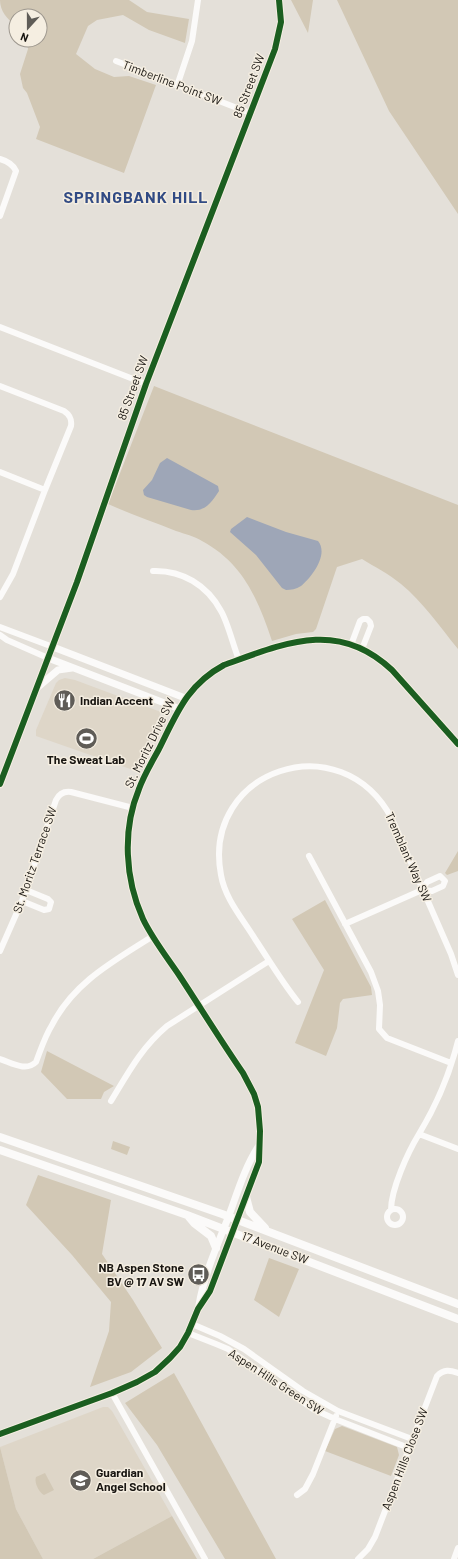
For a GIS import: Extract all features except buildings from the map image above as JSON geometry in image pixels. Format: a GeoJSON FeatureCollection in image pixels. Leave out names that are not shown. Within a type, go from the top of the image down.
{"type":"FeatureCollection","features":[{"type":"Feature","properties":{"kind":"main road","name":"17 Avenue SW"},"geometry":{"type":"LineString","coordinates":[[0,1137],[228,1216],[458,1304]]}},
{"type":"Feature","properties":{"kind":"main road","name":"17 Avenue SW"},"geometry":{"type":"LineString","coordinates":[[0,1150],[187,1215],[458,1319]]}},
{"type":"Feature","properties":{"kind":"main road"},"geometry":{"type":"LineString","coordinates":[[246,1197],[250,1212],[269,1231]]}},
{"type":"Feature","properties":{"kind":"main road"},"geometry":{"type":"LineString","coordinates":[[187,1215],[194,1223],[204,1229],[211,1236],[216,1248]]}},
{"type":"Feature","properties":{"kind":"street"},"geometry":{"type":"LineString","coordinates":[[177,86],[192,41],[198,0]]}},
{"type":"Feature","properties":{"kind":"street","name":"85 Street SW"},"geometry":{"type":"LineString","coordinates":[[0,784],[53,647],[146,384],[277,43],[281,22],[279,0]]}},
{"type":"Feature","properties":{"kind":"street","name":"Timberline Point SW"},"geometry":{"type":"LineString","coordinates":[[116,61],[177,86],[250,113]]}},
{"type":"Feature","properties":{"kind":"street"},"geometry":{"type":"LineString","coordinates":[[0,158],[9,162],[14,167],[16,172],[0,216]]}},
{"type":"Feature","properties":{"kind":"street"},"geometry":{"type":"LineString","coordinates":[[0,327],[146,384]]}},
{"type":"Feature","properties":{"kind":"street"},"geometry":{"type":"LineString","coordinates":[[0,386],[64,411],[71,419],[71,426],[13,574],[0,597]]}},
{"type":"Feature","properties":{"kind":"street"},"geometry":{"type":"LineString","coordinates":[[0,472],[45,490]]}},
{"type":"Feature","properties":{"kind":"street"},"geometry":{"type":"LineString","coordinates":[[153,571],[181,574],[195,582],[209,594],[222,611],[239,660]]}},
{"type":"Feature","properties":{"kind":"street"},"geometry":{"type":"LineString","coordinates":[[351,644],[360,621],[363,619],[368,619],[371,626],[362,649]]}},
{"type":"Feature","properties":{"kind":"street"},"geometry":{"type":"LineString","coordinates":[[0,627],[185,698]]}},
{"type":"Feature","properties":{"kind":"street"},"geometry":{"type":"LineString","coordinates":[[0,635],[6,640],[48,658],[180,709]]}},
{"type":"Feature","properties":{"kind":"street","name":"St. Moritz Drive SW"},"geometry":{"type":"LineString","coordinates":[[198,1309],[201,1289],[216,1248],[247,1166],[258,1147],[260,1140],[260,1118],[254,1094],[243,1073],[143,919],[129,870],[128,845],[129,827],[138,790],[185,698],[196,684],[214,670],[282,645],[302,640],[333,640],[351,644],[380,659],[392,670],[458,744]]}},
{"type":"Feature","properties":{"kind":"street"},"geometry":{"type":"LineString","coordinates":[[37,688],[58,670],[73,668]]}},
{"type":"Feature","properties":{"kind":"street","name":"Tremblant Way SW"},"geometry":{"type":"LineString","coordinates":[[298,1002],[269,961],[231,902],[220,874],[219,851],[224,826],[236,804],[253,786],[274,773],[291,768],[318,766],[342,772],[372,792],[386,809],[451,954],[458,975]]}},
{"type":"Feature","properties":{"kind":"street","name":"St. Moritz Terrace SW"},"geometry":{"type":"LineString","coordinates":[[0,951],[22,901],[56,800],[61,793],[71,792],[133,808]]}},
{"type":"Feature","properties":{"kind":"street"},"geometry":{"type":"LineString","coordinates":[[309,856],[375,981],[380,1005],[379,1027],[381,1032],[387,1038],[451,1063]]}},
{"type":"Feature","properties":{"kind":"street"},"geometry":{"type":"LineString","coordinates":[[22,901],[44,910],[49,909],[51,902],[48,899],[26,890]]}},
{"type":"Feature","properties":{"kind":"street"},"geometry":{"type":"LineString","coordinates":[[345,924],[422,890]]}},
{"type":"Feature","properties":{"kind":"street"},"geometry":{"type":"LineString","coordinates":[[0,1059],[24,1067],[33,1065],[36,1062],[52,1024],[62,1007],[77,989],[88,979],[153,936]]}},
{"type":"Feature","properties":{"kind":"street"},"geometry":{"type":"LineString","coordinates":[[111,1101],[139,1055],[150,1041],[167,1026],[269,961]]}},
{"type":"Feature","properties":{"kind":"street"},"geometry":{"type":"LineString","coordinates":[[391,1210],[391,1199],[410,1152],[437,1100],[458,1041]]}},
{"type":"Feature","properties":{"kind":"street"},"geometry":{"type":"LineString","coordinates":[[419,1134],[458,1149]]}},
{"type":"Feature","properties":{"kind":"street","name":"St. Moritz Drive SW"},"geometry":{"type":"LineString","coordinates":[[198,1309],[210,1292],[238,1220],[258,1162],[258,1147]]}},
{"type":"Feature","properties":{"kind":"street"},"geometry":{"type":"LineString","coordinates":[[0,1434],[112,1393],[155,1372],[180,1346],[188,1333],[198,1309]]}},
{"type":"Feature","properties":{"kind":"street","name":"Aspen Hills Green SW"},"geometry":{"type":"LineString","coordinates":[[192,1324],[220,1336],[244,1349],[303,1391],[338,1411],[412,1439]]}},
{"type":"Feature","properties":{"kind":"street","name":"Aspen Hills Green SW"},"geometry":{"type":"LineString","coordinates":[[188,1333],[228,1350],[313,1409],[409,1448]]}},
{"type":"Feature","properties":{"kind":"street","name":"Aspen Hills Close SW"},"geometry":{"type":"LineString","coordinates":[[358,1559],[368,1549],[375,1537],[437,1376],[448,1370],[458,1373]]}},
{"type":"Feature","properties":{"kind":"street"},"geometry":{"type":"LineString","coordinates":[[112,1393],[205,1559]]}},
{"type":"Feature","properties":{"kind":"street"},"geometry":{"type":"LineString","coordinates":[[297,1495],[304,1489],[313,1474],[338,1411]]}},
{"type":"Feature","properties":{"kind":"street"},"geometry":{"type":"LineString","coordinates":[[454,1559],[458,1548]]}},
{"type":"Feature","properties":{"kind":"shaded area"},"geometry":{"type":"Polygon","coordinates":[[[0,0],[129,0],[147,12],[189,19],[185,43],[149,30],[123,15],[97,20],[88,26],[76,54],[95,69],[114,77],[129,76],[156,85],[124,173],[36,139],[40,127],[27,93],[23,88],[20,74],[28,48],[48,48],[48,8],[8,8],[8,18],[0,4],[0,0]]]}},
{"type":"Feature","properties":{"kind":"shaded area"},"geometry":{"type":"Polygon","coordinates":[[[291,0],[313,0],[308,33],[291,0]]]}},
{"type":"Feature","properties":{"kind":"shaded area"},"geometry":{"type":"Polygon","coordinates":[[[337,0],[458,0],[458,214],[389,111],[337,0]]]}},
{"type":"Feature","properties":{"kind":"shaded area"},"geometry":{"type":"Polygon","coordinates":[[[154,386],[458,505],[458,649],[431,615],[409,591],[392,577],[362,559],[337,567],[316,629],[313,632],[296,634],[272,641],[255,597],[238,571],[228,560],[216,550],[196,538],[108,504],[154,386]]]}},
{"type":"Feature","properties":{"kind":"shaded area"},"geometry":{"type":"Polygon","coordinates":[[[65,678],[75,680],[161,712],[136,771],[36,736],[36,730],[56,683],[65,678]]]}},
{"type":"Feature","properties":{"kind":"shaded area"},"geometry":{"type":"Polygon","coordinates":[[[458,851],[458,871],[447,875],[445,873],[458,851]]]}},
{"type":"Feature","properties":{"kind":"shaded area"},"geometry":{"type":"Polygon","coordinates":[[[325,900],[371,987],[372,995],[343,999],[340,1003],[337,1028],[326,1056],[295,1043],[324,970],[292,919],[325,900]]]}},
{"type":"Feature","properties":{"kind":"shaded area"},"geometry":{"type":"Polygon","coordinates":[[[47,1051],[114,1086],[104,1092],[101,1099],[67,1099],[41,1072],[47,1051]]]}},
{"type":"Feature","properties":{"kind":"shaded area"},"geometry":{"type":"Polygon","coordinates":[[[113,1141],[130,1147],[127,1155],[111,1149],[113,1141]]]}},
{"type":"Feature","properties":{"kind":"shaded area"},"geometry":{"type":"Polygon","coordinates":[[[38,1175],[111,1200],[102,1254],[133,1300],[162,1348],[131,1372],[90,1387],[109,1331],[111,1302],[72,1255],[26,1205],[38,1175]]]}},
{"type":"Feature","properties":{"kind":"shaded area"},"geometry":{"type":"Polygon","coordinates":[[[269,1258],[299,1269],[279,1317],[254,1300],[269,1258]]]}},
{"type":"Feature","properties":{"kind":"shaded area"},"geometry":{"type":"Polygon","coordinates":[[[174,1373],[276,1559],[225,1559],[157,1445],[125,1403],[174,1373]]]}},
{"type":"Feature","properties":{"kind":"shaded area","name":"Guardian Angel School"},"geometry":{"type":"Polygon","coordinates":[[[103,1407],[108,1407],[112,1411],[172,1516],[93,1559],[43,1559],[16,1509],[0,1447],[103,1407]]]}},
{"type":"Feature","properties":{"kind":"shaded area"},"geometry":{"type":"Polygon","coordinates":[[[342,1426],[397,1447],[399,1455],[391,1476],[325,1451],[335,1429],[342,1426]]]}},
{"type":"Feature","properties":{"kind":"shaded area"},"geometry":{"type":"Polygon","coordinates":[[[0,1447],[16,1509],[43,1559],[0,1559],[0,1447]]]}},
{"type":"Feature","properties":{"kind":"shaded area"},"geometry":{"type":"Polygon","coordinates":[[[45,1473],[54,1490],[44,1495],[37,1487],[36,1477],[45,1473]]]}},
{"type":"Feature","properties":{"kind":"shaded area"},"geometry":{"type":"Polygon","coordinates":[[[172,1516],[197,1559],[93,1559],[172,1516]]]}},
{"type":"Feature","properties":{"kind":"water"},"geometry":{"type":"Polygon","coordinates":[[[167,458],[218,486],[219,491],[208,505],[204,508],[191,510],[144,495],[143,490],[152,480],[160,463],[167,458]]]}},
{"type":"Feature","properties":{"kind":"water"},"geometry":{"type":"Polygon","coordinates":[[[247,517],[286,532],[318,541],[322,552],[318,565],[310,577],[301,586],[290,590],[282,588],[256,555],[230,532],[231,529],[247,517]]]}},
{"type":"Feature","properties":{"kind":"cycle path"},"geometry":{"type":"LineString","coordinates":[[0,784],[77,582],[146,384],[275,49],[281,22],[279,0]]}},
{"type":"Feature","properties":{"kind":"cycle path"},"geometry":{"type":"LineString","coordinates":[[0,1434],[112,1393],[137,1382],[155,1372],[170,1358],[180,1347],[188,1333],[198,1309],[210,1291],[259,1162],[260,1131],[258,1107],[254,1094],[243,1073],[155,940],[143,919],[132,888],[129,871],[128,838],[134,805],[141,784],[184,701],[201,682],[211,673],[224,665],[268,649],[290,643],[311,640],[331,640],[352,645],[372,654],[392,670],[458,744]]}},
{"type":"Feature","properties":{"kind":"place","name":"Indian Accent"},"geometry":{"type":"Point","coordinates":[65,701]}},
{"type":"Feature","properties":{"kind":"place","name":"The Sweat Lab"},"geometry":{"type":"Point","coordinates":[86,739]}},
{"type":"Feature","properties":{"kind":"place","name":"NB Aspen Stone BV @ 17 AV SW"},"geometry":{"type":"Point","coordinates":[199,1275]}},
{"type":"Feature","properties":{"kind":"place","name":"Guardian Angel School"},"geometry":{"type":"Point","coordinates":[80,1480]}},
{"type":"Feature","properties":{"kind":"district","name":"SPRINGBANK HILL"},"geometry":{"type":"Point","coordinates":[136,197]}}]}
